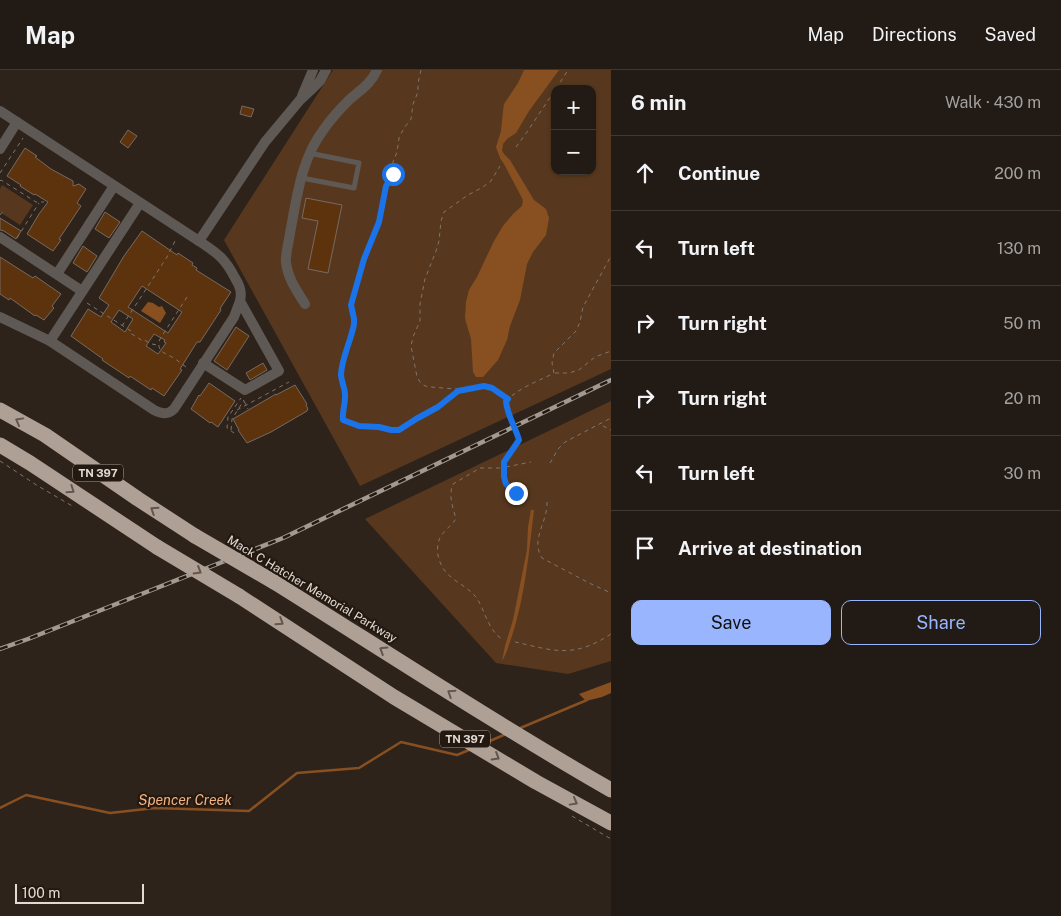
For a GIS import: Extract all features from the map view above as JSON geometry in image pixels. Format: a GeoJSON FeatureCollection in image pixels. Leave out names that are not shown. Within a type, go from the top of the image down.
{"type":"FeatureCollection","features":[{"type":"Feature","properties":{"kind":"highway","name":"Mack C Hatcher Memorial Parkway"},"geometry":{"type":"LineString","coordinates":[[0,410],[45,435],[195,536],[274,582],[478,711],[611,790]]}},
{"type":"Feature","properties":{"kind":"highway","name":"TN 397"},"geometry":{"type":"LineString","coordinates":[[0,445],[394,696],[536,782],[611,823]]}},
{"type":"Feature","properties":{"kind":"street"},"geometry":{"type":"LineString","coordinates":[[300,100],[313,70]]}},
{"type":"Feature","properties":{"kind":"street"},"geometry":{"type":"LineString","coordinates":[[199,241],[265,142],[300,100],[320,81],[326,70]]}},
{"type":"Feature","properties":{"kind":"street"},"geometry":{"type":"LineString","coordinates":[[305,304],[290,280],[285,261],[301,178],[309,153],[323,130],[349,100],[368,84],[377,70]]}},
{"type":"Feature","properties":{"kind":"street"},"geometry":{"type":"LineString","coordinates":[[0,111],[220,256],[229,266],[240,288],[240,301],[234,317],[173,410],[167,414],[154,410],[50,341],[0,317]]}},
{"type":"Feature","properties":{"kind":"street"},"geometry":{"type":"LineString","coordinates":[[0,149],[17,122]]}},
{"type":"Feature","properties":{"kind":"street"},"geometry":{"type":"LineString","coordinates":[[57,274],[114,186]]}},
{"type":"Feature","properties":{"kind":"street"},"geometry":{"type":"LineString","coordinates":[[50,341],[140,203]]}},
{"type":"Feature","properties":{"kind":"street"},"geometry":{"type":"LineString","coordinates":[[0,237],[57,274],[80,294]]}},
{"type":"Feature","properties":{"kind":"street"},"geometry":{"type":"LineString","coordinates":[[203,364],[245,390],[279,371],[240,301]]}},
{"type":"Feature","properties":{"kind":"lane"},"geometry":{"type":"LineString","coordinates":[[301,178],[354,188],[359,163],[309,153]]}},
{"type":"Feature","properties":{"kind":"path"},"geometry":{"type":"LineString","coordinates":[[421,70],[411,119],[398,138],[397,152],[393,162],[392,180],[386,186],[379,222],[364,259],[351,305],[354,324],[341,374],[346,396],[343,420],[359,426],[399,430],[438,407],[458,391],[484,386],[492,388],[508,399]]}},
{"type":"Feature","properties":{"kind":"path"},"geometry":{"type":"LineString","coordinates":[[558,85],[568,70]]}},
{"type":"Feature","properties":{"kind":"path"},"geometry":{"type":"LineString","coordinates":[[516,147],[551,95]]}},
{"type":"Feature","properties":{"kind":"path"},"geometry":{"type":"LineString","coordinates":[[0,173],[28,130]]}},
{"type":"Feature","properties":{"kind":"path"},"geometry":{"type":"LineString","coordinates":[[472,388],[455,389],[425,386],[417,377],[411,346],[413,336],[420,321],[420,304],[425,279],[439,241],[444,212],[483,187],[490,181],[500,166]]}},
{"type":"Feature","properties":{"kind":"path"},"geometry":{"type":"LineString","coordinates":[[0,176],[2,178],[0,180],[36,202],[44,202]]}},
{"type":"Feature","properties":{"kind":"path"},"geometry":{"type":"LineString","coordinates":[[12,245],[40,203]]}},
{"type":"Feature","properties":{"kind":"path"},"geometry":{"type":"LineString","coordinates":[[0,215],[4,210]]}},
{"type":"Feature","properties":{"kind":"path"},"geometry":{"type":"LineString","coordinates":[[122,326],[167,257],[181,229]]}},
{"type":"Feature","properties":{"kind":"path"},"geometry":{"type":"LineString","coordinates":[[554,373],[552,363],[554,353],[576,330],[583,307],[611,256]]}},
{"type":"Feature","properties":{"kind":"path"},"geometry":{"type":"LineString","coordinates":[[80,294],[131,331],[130,333],[143,341],[158,345]]}},
{"type":"Feature","properties":{"kind":"path"},"geometry":{"type":"LineString","coordinates":[[187,297],[158,345],[159,349],[163,352],[197,374]]}},
{"type":"Feature","properties":{"kind":"path"},"geometry":{"type":"LineString","coordinates":[[525,496],[516,493],[506,484],[504,477],[504,462],[519,440],[516,428],[508,414],[506,401],[529,384],[554,373],[569,373],[579,370],[595,357],[611,350]]}},
{"type":"Feature","properties":{"kind":"path"},"geometry":{"type":"LineString","coordinates":[[237,410],[289,382]]}},
{"type":"Feature","properties":{"kind":"path"},"geometry":{"type":"LineString","coordinates":[[234,433],[227,428],[228,417],[241,396],[248,409]]}},
{"type":"Feature","properties":{"kind":"path"},"geometry":{"type":"LineString","coordinates":[[231,430],[231,420],[244,400]]}},
{"type":"Feature","properties":{"kind":"path"},"geometry":{"type":"LineString","coordinates":[[550,463],[558,448],[565,442],[611,418]]}},
{"type":"Feature","properties":{"kind":"path"},"geometry":{"type":"LineString","coordinates":[[603,426],[611,430]]}},
{"type":"Feature","properties":{"kind":"path"},"geometry":{"type":"LineString","coordinates":[[506,467],[531,462]]}},
{"type":"Feature","properties":{"kind":"path"},"geometry":{"type":"LineString","coordinates":[[500,468],[480,468],[452,484],[450,492],[451,501],[456,519],[442,535],[439,541],[438,555],[442,568],[449,576],[472,593],[490,625],[502,639]]}},
{"type":"Feature","properties":{"kind":"path"},"geometry":{"type":"LineString","coordinates":[[547,502],[538,544],[539,553],[542,558],[611,593]]}},
{"type":"Feature","properties":{"kind":"path"},"geometry":{"type":"LineString","coordinates":[[515,642],[550,650],[566,651],[580,649],[611,634]]}},
{"type":"Feature","properties":{"kind":"shaded area"},"geometry":{"type":"Polygon","coordinates":[[[333,70],[611,70],[611,369],[360,486],[224,240],[333,70]]]}},
{"type":"Feature","properties":{"kind":"shaded area"},"geometry":{"type":"Polygon","coordinates":[[[524,70],[559,70],[529,111],[516,133],[503,144],[502,151],[510,160],[534,200],[546,209],[549,218],[546,235],[533,252],[527,264],[520,300],[507,340],[498,360],[483,377],[476,377],[473,372],[471,339],[465,318],[466,302],[469,290],[494,241],[503,226],[522,206],[523,200],[496,147],[501,131],[504,104],[524,70]]]}},
{"type":"Feature","properties":{"kind":"shaded area"},"geometry":{"type":"Polygon","coordinates":[[[2,185],[33,205],[20,225],[0,212],[0,189],[2,185]]]}},
{"type":"Feature","properties":{"kind":"shaded area"},"geometry":{"type":"Polygon","coordinates":[[[148,302],[159,307],[162,306],[166,313],[160,323],[141,311],[148,302]]]}},
{"type":"Feature","properties":{"kind":"shaded area"},"geometry":{"type":"Polygon","coordinates":[[[611,401],[611,661],[568,674],[496,663],[365,519],[611,401]]]}},
{"type":"Feature","properties":{"kind":"shaded area"},"geometry":{"type":"Polygon","coordinates":[[[531,510],[534,510],[523,590],[512,636],[502,661],[513,620],[527,550],[531,510]]]}},
{"type":"Feature","properties":{"kind":"shaded area"},"geometry":{"type":"Polygon","coordinates":[[[611,682],[611,693],[602,697],[586,701],[579,694],[611,682]]]}},
{"type":"Feature","properties":{"kind":"building"},"geometry":{"type":"Polygon","coordinates":[[[242,106],[254,109],[251,117],[240,114],[242,106]]]}},
{"type":"Feature","properties":{"kind":"building"},"geometry":{"type":"Polygon","coordinates":[[[128,130],[137,136],[128,148],[120,142],[128,130]]]}},
{"type":"Feature","properties":{"kind":"building"},"geometry":{"type":"Polygon","coordinates":[[[25,148],[51,169],[73,181],[73,186],[79,184],[86,189],[77,203],[81,206],[53,251],[27,234],[48,202],[34,195],[7,176],[25,148]]]}},
{"type":"Feature","properties":{"kind":"building"},"geometry":{"type":"Polygon","coordinates":[[[306,198],[342,205],[328,273],[308,269],[318,221],[302,218],[306,198]]]}},
{"type":"Feature","properties":{"kind":"building"},"geometry":{"type":"Polygon","coordinates":[[[105,212],[120,222],[109,238],[95,229],[105,212]]]}},
{"type":"Feature","properties":{"kind":"building"},"geometry":{"type":"Polygon","coordinates":[[[0,218],[21,231],[16,239],[0,230],[0,218]]]}},
{"type":"Feature","properties":{"kind":"building"},"geometry":{"type":"Polygon","coordinates":[[[142,231],[177,255],[178,253],[193,263],[192,265],[197,268],[196,270],[231,292],[200,342],[197,342],[180,369],[182,370],[164,396],[130,376],[129,378],[71,336],[88,309],[101,317],[109,305],[99,298],[124,256],[142,231]],[[142,286],[128,307],[168,333],[182,312],[142,286]],[[119,310],[111,322],[125,332],[133,319],[119,310]],[[154,334],[146,346],[158,354],[166,343],[164,342],[165,340],[154,334]]]}},
{"type":"Feature","properties":{"kind":"building"},"geometry":{"type":"Polygon","coordinates":[[[83,246],[97,256],[87,272],[73,263],[83,246]]]}},
{"type":"Feature","properties":{"kind":"building"},"geometry":{"type":"Polygon","coordinates":[[[0,257],[33,278],[35,276],[61,294],[52,306],[54,308],[44,320],[35,316],[10,298],[9,300],[0,294],[0,257]]]}},
{"type":"Feature","properties":{"kind":"building"},"geometry":{"type":"Polygon","coordinates":[[[236,327],[249,336],[227,370],[214,361],[236,327]]]}},
{"type":"Feature","properties":{"kind":"building"},"geometry":{"type":"Polygon","coordinates":[[[263,363],[267,370],[250,380],[246,373],[263,363]]]}},
{"type":"Feature","properties":{"kind":"building"},"geometry":{"type":"Polygon","coordinates":[[[209,383],[235,401],[218,427],[191,409],[209,383]]]}},
{"type":"Feature","properties":{"kind":"building"},"geometry":{"type":"Polygon","coordinates":[[[295,385],[307,404],[307,411],[271,432],[247,443],[233,419],[295,385]]]}},
{"type":"Feature","properties":{"kind":"waterway","name":"Spencer Creek"},"geometry":{"type":"LineString","coordinates":[[518,729],[587,700]]}},
{"type":"Feature","properties":{"kind":"waterway","name":"Spencer Creek"},"geometry":{"type":"LineString","coordinates":[[483,744],[506,734]]}},
{"type":"Feature","properties":{"kind":"waterway","name":"Spencer Creek"},"geometry":{"type":"LineString","coordinates":[[0,808],[26,795],[110,813],[155,808],[249,811],[297,773],[359,768],[401,742],[457,755],[469,750]]}},
{"type":"Feature","properties":{"kind":"railway"},"geometry":{"type":"LineString","coordinates":[[0,649],[283,538],[611,380]]}},
{"type":"Feature","properties":{"kind":"route"},"geometry":{"type":"LineString","coordinates":[[393,174],[392,180],[386,186],[379,222],[364,259],[351,305],[354,324],[341,374],[342,386],[346,396],[343,420],[359,426],[399,430],[448,401],[458,391],[484,386],[492,388],[508,399],[506,401],[508,414],[516,428],[519,440],[514,450],[504,462],[506,484],[516,493]]}}]}
